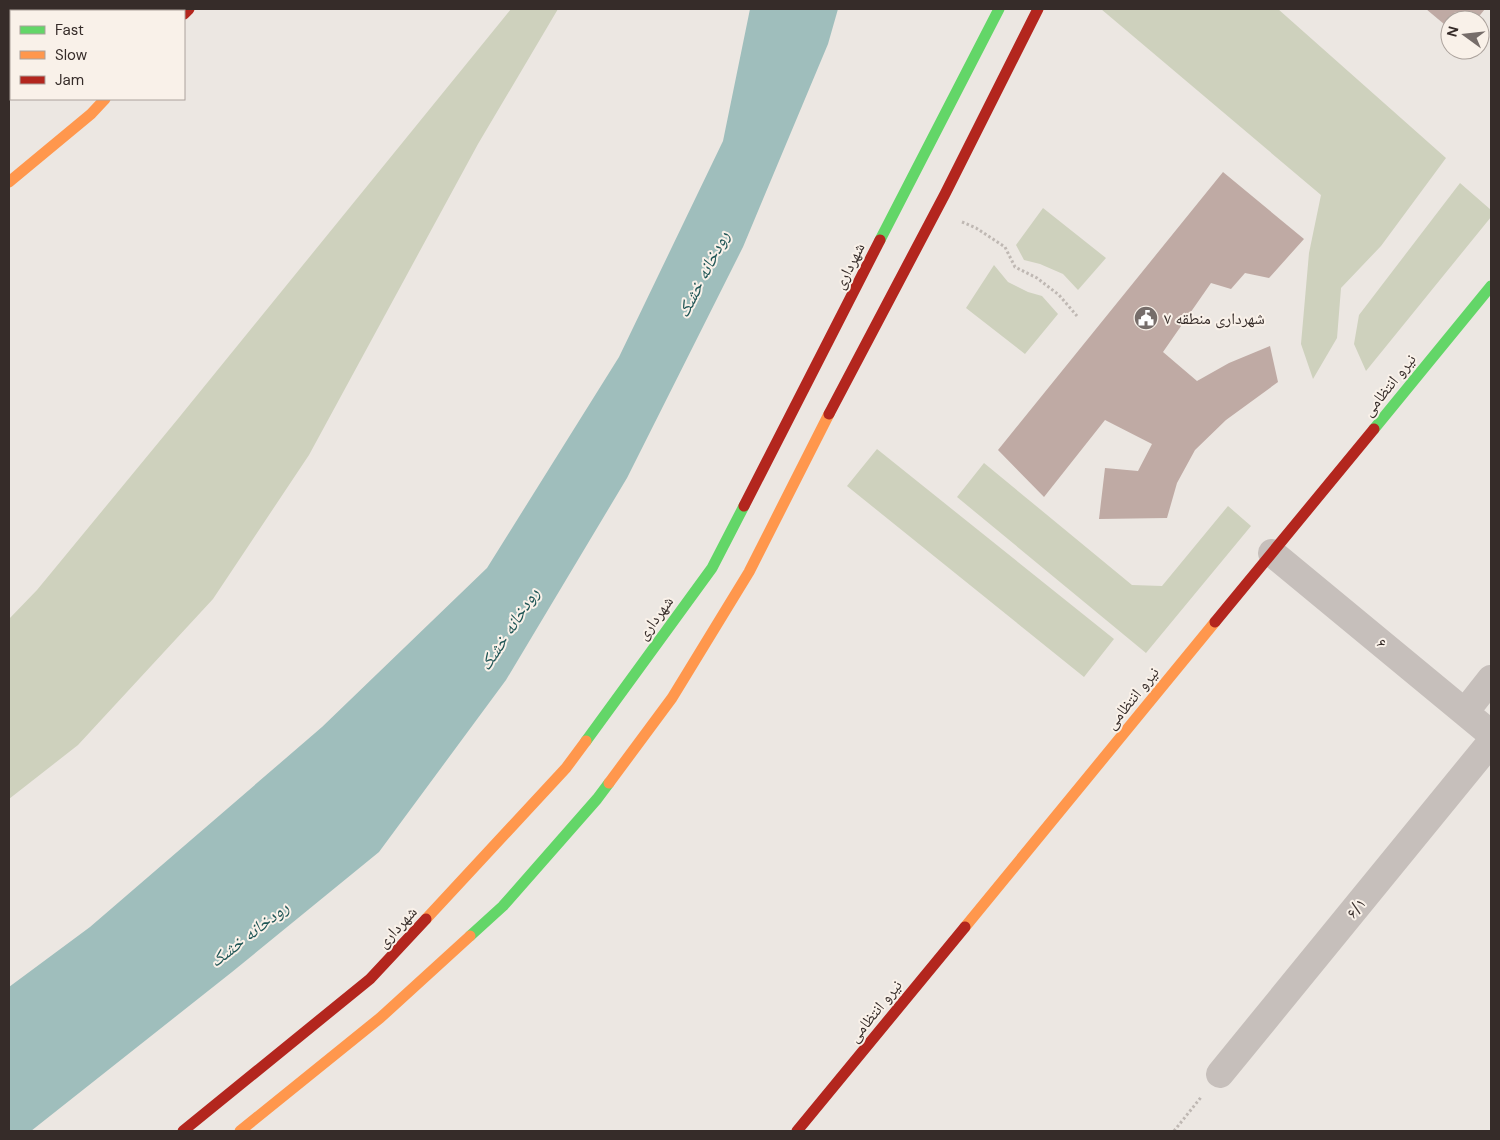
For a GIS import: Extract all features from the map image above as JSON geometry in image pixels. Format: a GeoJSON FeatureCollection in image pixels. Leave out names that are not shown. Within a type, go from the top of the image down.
{"type":"FeatureCollection","features":[{"type":"Feature","properties":{"kind":"street","name":"شهرداری"},"geometry":{"type":"LineString","coordinates":[[182,1131],[370,980],[566,768],[712,568],[999,9]]}},
{"type":"Feature","properties":{"kind":"street"},"geometry":{"type":"LineString","coordinates":[[240,1131],[380,1018],[503,906],[597,799],[672,698],[749,572],[846,379],[936,211],[1038,9]]}},
{"type":"Feature","properties":{"kind":"street"},"geometry":{"type":"LineString","coordinates":[[9,182],[91,114],[104,100]]}},
{"type":"Feature","properties":{"kind":"street","name":"نیرو انتظامی"},"geometry":{"type":"LineString","coordinates":[[798,1131],[1491,286]]}},
{"type":"Feature","properties":{"kind":"street","name":"۶"},"geometry":{"type":"LineString","coordinates":[[1272,553],[1491,734]]}},
{"type":"Feature","properties":{"kind":"street"},"geometry":{"type":"LineString","coordinates":[[1465,712],[1491,679]]}},
{"type":"Feature","properties":{"kind":"street","name":"۶/۱"},"geometry":{"type":"LineString","coordinates":[[1220,1074],[1491,742]]}},
{"type":"Feature","properties":{"kind":"path"},"geometry":{"type":"LineString","coordinates":[[936,211],[976,228],[1005,247],[1015,267],[1037,278],[1052,289],[1077,316]]}},
{"type":"Feature","properties":{"kind":"path"},"geometry":{"type":"LineString","coordinates":[[1174,1131],[1220,1074]]}},
{"type":"Feature","properties":{"kind":"green space"},"geometry":{"type":"Polygon","coordinates":[[[511,9],[558,9],[478,144],[309,455],[213,599],[78,745],[9,799],[9,619],[37,590],[177,420],[511,9]]]}},
{"type":"Feature","properties":{"kind":"green space"},"geometry":{"type":"Polygon","coordinates":[[[1101,9],[1278,9],[1446,158],[1381,246],[1341,288],[1337,338],[1313,379],[1301,344],[1309,253],[1321,195],[1101,9]]]}},
{"type":"Feature","properties":{"kind":"green space"},"geometry":{"type":"Polygon","coordinates":[[[1460,183],[1491,210],[1491,217],[1366,371],[1354,344],[1359,315],[1460,183]]]}},
{"type":"Feature","properties":{"kind":"green space"},"geometry":{"type":"Polygon","coordinates":[[[1043,208],[1106,258],[1078,290],[1063,274],[1040,264],[1024,260],[1016,245],[1043,208]]]}},
{"type":"Feature","properties":{"kind":"green space"},"geometry":{"type":"Polygon","coordinates":[[[994,265],[1008,282],[1028,292],[1042,296],[1058,314],[1025,354],[966,308],[994,265]]]}},
{"type":"Feature","properties":{"kind":"green space"},"geometry":{"type":"Polygon","coordinates":[[[877,449],[1114,639],[1084,677],[847,486],[877,449]]]}},
{"type":"Feature","properties":{"kind":"green space"},"geometry":{"type":"Polygon","coordinates":[[[984,463],[1132,585],[1162,586],[1228,506],[1251,526],[1146,653],[957,497],[984,463]]]}},
{"type":"Feature","properties":{"kind":"water","name":"رودخانه خشک"},"geometry":{"type":"Polygon","coordinates":[[[750,9],[838,9],[828,44],[743,247],[627,478],[506,680],[379,852],[232,972],[31,1131],[9,1131],[9,987],[90,927],[322,727],[487,568],[619,357],[723,141],[750,9]]]}},
{"type":"Feature","properties":{"kind":"building"},"geometry":{"type":"Polygon","coordinates":[[[1426,9],[1485,9],[1440,10],[1440,21],[1426,9]]]}},
{"type":"Feature","properties":{"kind":"building","name":"شهرداری منطقه ۷"},"geometry":{"type":"Polygon","coordinates":[[[1223,172],[1304,239],[1269,278],[1245,273],[1231,289],[1211,283],[1163,352],[1197,381],[1229,363],[1270,346],[1278,382],[1226,420],[1195,450],[1177,483],[1167,518],[1099,519],[1105,468],[1138,471],[1152,444],[1105,420],[1044,497],[998,450],[1223,172]]]}},
{"type":"Feature","properties":{"kind":"traffic: fast"},"geometry":{"type":"LineString","coordinates":[[880,240],[999,9]]}},
{"type":"Feature","properties":{"kind":"traffic: fast"},"geometry":{"type":"LineString","coordinates":[[1374,429],[1491,286]]}},
{"type":"Feature","properties":{"kind":"traffic: fast"},"geometry":{"type":"LineString","coordinates":[[586,741],[712,568],[744,506]]}},
{"type":"Feature","properties":{"kind":"traffic: fast"},"geometry":{"type":"LineString","coordinates":[[470,936],[503,906],[609,783]]}},
{"type":"Feature","properties":{"kind":"traffic: slow"},"geometry":{"type":"LineString","coordinates":[[9,182],[91,114],[104,100]]}},
{"type":"Feature","properties":{"kind":"traffic: slow"},"geometry":{"type":"LineString","coordinates":[[609,783],[672,698],[749,572],[829,414]]}},
{"type":"Feature","properties":{"kind":"traffic: slow"},"geometry":{"type":"LineString","coordinates":[[965,927],[1215,622]]}},
{"type":"Feature","properties":{"kind":"traffic: slow"},"geometry":{"type":"LineString","coordinates":[[426,919],[566,768],[586,741]]}},
{"type":"Feature","properties":{"kind":"traffic: slow"},"geometry":{"type":"LineString","coordinates":[[240,1131],[380,1018],[470,936]]}},
{"type":"Feature","properties":{"kind":"traffic: jam"},"geometry":{"type":"LineString","coordinates":[[185,13],[189,9]]}},
{"type":"Feature","properties":{"kind":"traffic: jam"},"geometry":{"type":"LineString","coordinates":[[829,414],[945,194],[1038,9]]}},
{"type":"Feature","properties":{"kind":"traffic: jam"},"geometry":{"type":"LineString","coordinates":[[744,506],[880,240]]}},
{"type":"Feature","properties":{"kind":"traffic: jam"},"geometry":{"type":"LineString","coordinates":[[1215,622],[1374,429]]}},
{"type":"Feature","properties":{"kind":"traffic: jam"},"geometry":{"type":"LineString","coordinates":[[183,1131],[370,979],[426,919]]}},
{"type":"Feature","properties":{"kind":"traffic: jam"},"geometry":{"type":"LineString","coordinates":[[797,1131],[965,927]]}},
{"type":"Feature","properties":{"kind":"place","name":"شهرداری منطقه ۷"},"geometry":{"type":"Point","coordinates":[1146,318]}}]}
